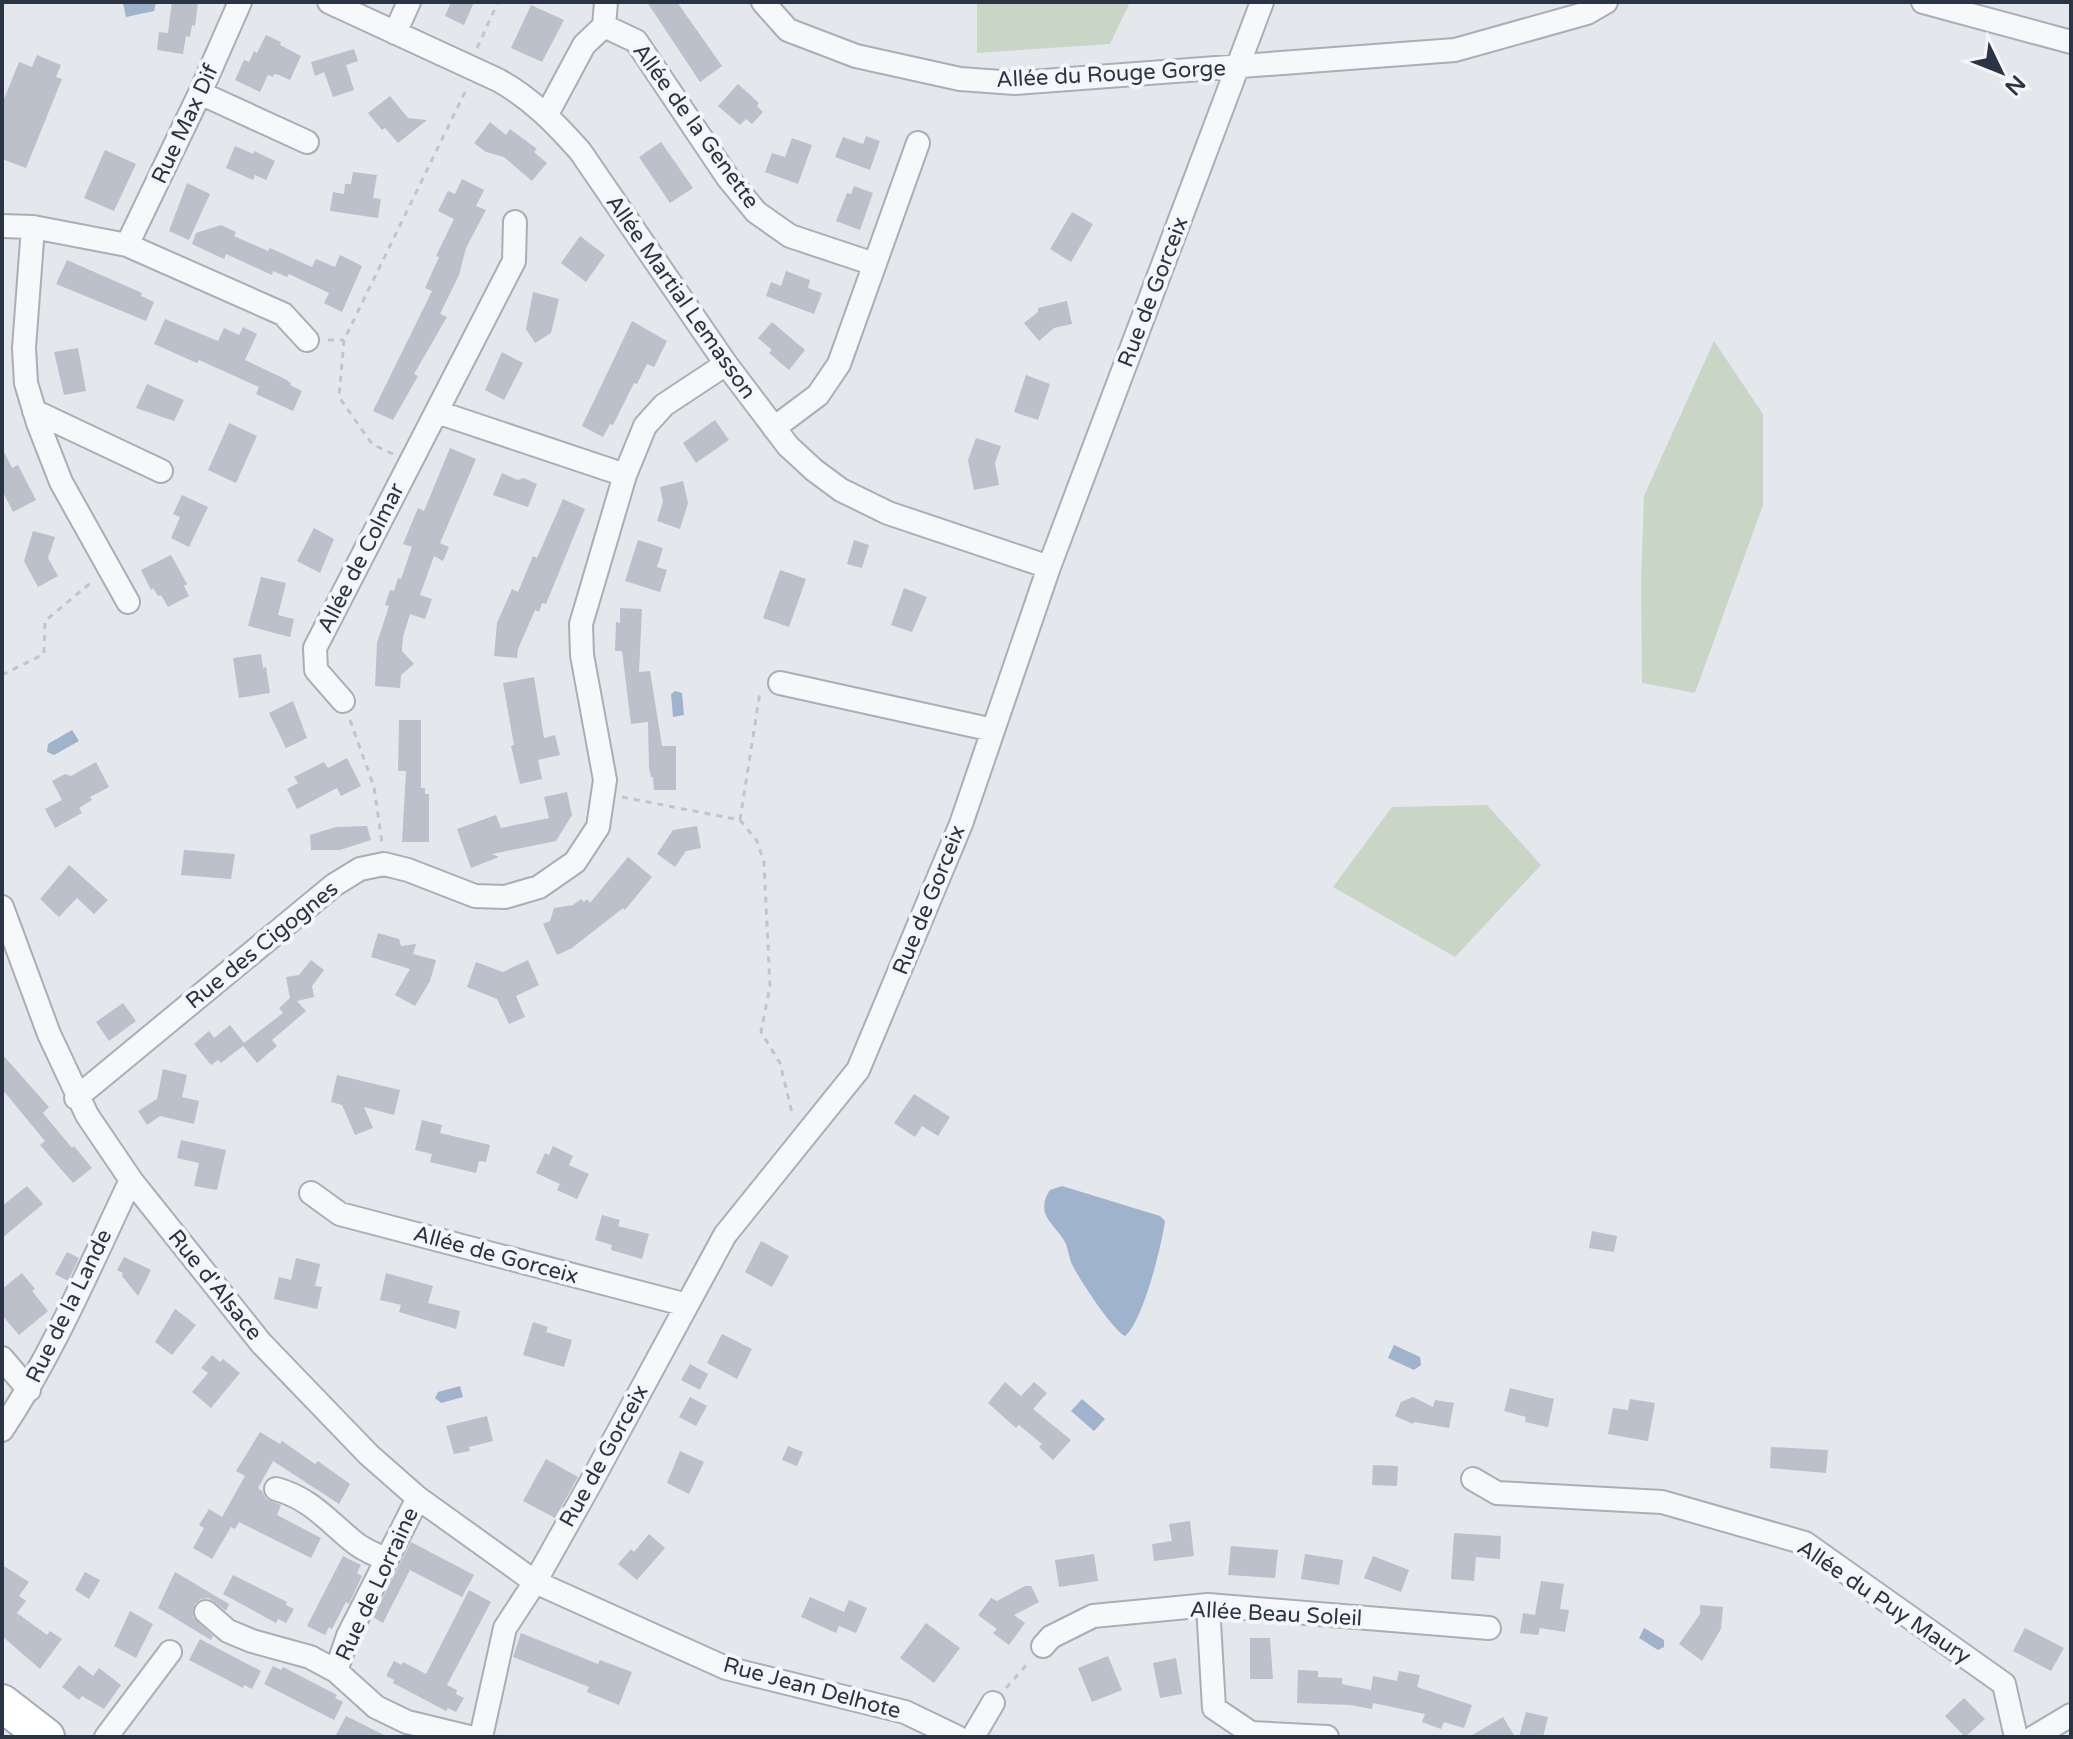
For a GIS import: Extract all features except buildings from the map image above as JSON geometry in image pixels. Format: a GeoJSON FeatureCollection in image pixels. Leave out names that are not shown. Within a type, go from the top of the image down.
{"type":"FeatureCollection","features":[{"type":"Feature","properties":{"kind":"main road"},"geometry":{"type":"LineString","coordinates":[[2,1703],[46,1737]]}},
{"type":"Feature","properties":{"kind":"street","name":"Rue Max Dif"},"geometry":{"type":"LineString","coordinates":[[127,245],[240,2]]}},
{"type":"Feature","properties":{"kind":"street","name":"Allée Martial Lemasson"},"geometry":{"type":"LineString","coordinates":[[329,2],[525,95],[547,114],[580,151],[726,364],[774,428],[797,454],[841,490],[888,513],[1049,567]]}},
{"type":"Feature","properties":{"kind":"street"},"geometry":{"type":"LineString","coordinates":[[395,33],[409,2]]}},
{"type":"Feature","properties":{"kind":"street"},"geometry":{"type":"LineString","coordinates":[[547,114],[584,45],[604,26],[606,2]]}},
{"type":"Feature","properties":{"kind":"street","name":"Allée du Rouge Gorge"},"geometry":{"type":"LineString","coordinates":[[763,2],[788,30],[856,56],[960,79],[1015,83],[1455,50],[1587,13],[1606,2]]}},
{"type":"Feature","properties":{"kind":"street","name":"Rue de Gorceix"},"geometry":{"type":"LineString","coordinates":[[481,1737],[505,1628],[535,1582],[725,1235],[858,1070],[961,824],[1049,567],[1262,2]]}},
{"type":"Feature","properties":{"kind":"street"},"geometry":{"type":"LineString","coordinates":[[1923,2],[2071,42]]}},
{"type":"Feature","properties":{"kind":"street","name":"Allée de la Genette"},"geometry":{"type":"LineString","coordinates":[[604,26],[636,41],[728,178],[756,212],[790,236],[874,264]]}},
{"type":"Feature","properties":{"kind":"street"},"geometry":{"type":"LineString","coordinates":[[200,93],[307,142]]}},
{"type":"Feature","properties":{"kind":"street"},"geometry":{"type":"LineString","coordinates":[[774,428],[818,395],[839,364],[918,143]]}},
{"type":"Feature","properties":{"kind":"street","name":"Allée de Colmar"},"geometry":{"type":"LineString","coordinates":[[343,701],[316,670],[315,648],[514,261],[515,222]]}},
{"type":"Feature","properties":{"kind":"street"},"geometry":{"type":"LineString","coordinates":[[2,226],[33,227],[127,245],[283,314],[307,340]]}},
{"type":"Feature","properties":{"kind":"street"},"geometry":{"type":"LineString","coordinates":[[33,227],[24,348],[26,383],[61,482],[128,602]]}},
{"type":"Feature","properties":{"kind":"street"},"geometry":{"type":"LineString","coordinates":[[384,864],[475,896],[505,897],[539,887],[575,862],[598,827],[605,780],[582,655],[581,624],[625,475],[645,426],[664,405],[726,364]]}},
{"type":"Feature","properties":{"kind":"street"},"geometry":{"type":"LineString","coordinates":[[34,411],[161,471]]}},
{"type":"Feature","properties":{"kind":"street"},"geometry":{"type":"LineString","coordinates":[[437,412],[625,475]]}},
{"type":"Feature","properties":{"kind":"street"},"geometry":{"type":"LineString","coordinates":[[780,683],[993,730]]}},
{"type":"Feature","properties":{"kind":"street","name":"Rue des Cigognes"},"geometry":{"type":"LineString","coordinates":[[76,1098],[334,885],[360,869],[384,864]]}},
{"type":"Feature","properties":{"kind":"street","name":"Rue d'Alsace"},"geometry":{"type":"LineString","coordinates":[[2,907],[76,1098],[131,1180],[261,1343],[369,1455],[418,1498],[535,1582]]}},
{"type":"Feature","properties":{"kind":"street","name":"Rue de la Lande"},"geometry":{"type":"LineString","coordinates":[[2,1430],[29,1390],[131,1180]]}},
{"type":"Feature","properties":{"kind":"street","name":"Allée de Gorceix"},"geometry":{"type":"LineString","coordinates":[[311,1193],[340,1214],[687,1305]]}},
{"type":"Feature","properties":{"kind":"street"},"geometry":{"type":"LineString","coordinates":[[2,1358],[29,1390]]}},
{"type":"Feature","properties":{"kind":"street","name":"Allée du Puy Maury"},"geometry":{"type":"LineString","coordinates":[[1473,1479],[1497,1493],[1662,1502],[1805,1543],[2004,1684],[2016,1737]]}},
{"type":"Feature","properties":{"kind":"street"},"geometry":{"type":"LineString","coordinates":[[276,1489],[304,1500],[324,1513],[356,1544],[387,1560]]}},
{"type":"Feature","properties":{"kind":"street","name":"Rue de Lorraine"},"geometry":{"type":"LineString","coordinates":[[336,1671],[348,1636],[418,1498]]}},
{"type":"Feature","properties":{"kind":"street","name":"Rue Jean Delhote"},"geometry":{"type":"LineString","coordinates":[[535,1582],[726,1668],[905,1712],[957,1737]]}},
{"type":"Feature","properties":{"kind":"street"},"geometry":{"type":"LineString","coordinates":[[1208,1605],[1214,1708],[1251,1733],[1327,1737]]}},
{"type":"Feature","properties":{"kind":"street","name":"Allée Beau Soleil"},"geometry":{"type":"LineString","coordinates":[[1043,1646],[1051,1637],[1093,1616],[1208,1605],[1489,1628]]}},
{"type":"Feature","properties":{"kind":"street"},"geometry":{"type":"LineString","coordinates":[[206,1612],[228,1631],[310,1657],[336,1671],[376,1707],[396,1717],[469,1737]]}},
{"type":"Feature","properties":{"kind":"street"},"geometry":{"type":"LineString","coordinates":[[106,1737],[170,1652]]}},
{"type":"Feature","properties":{"kind":"street"},"geometry":{"type":"LineString","coordinates":[[973,1737],[993,1703]]}},
{"type":"Feature","properties":{"kind":"street"},"geometry":{"type":"LineString","coordinates":[[2034,1737],[2071,1715]]}},
{"type":"Feature","properties":{"kind":"path"},"geometry":{"type":"LineString","coordinates":[[411,462],[372,444],[353,419],[339,397],[342,355],[349,331],[472,68],[498,2]]}},
{"type":"Feature","properties":{"kind":"path"},"geometry":{"type":"LineString","coordinates":[[2,675],[44,654],[45,621],[109,567]]}},
{"type":"Feature","properties":{"kind":"path"},"geometry":{"type":"LineString","coordinates":[[740,820],[760,692],[780,683]]}},
{"type":"Feature","properties":{"kind":"path"},"geometry":{"type":"LineString","coordinates":[[343,701],[374,787],[384,864]]}},
{"type":"Feature","properties":{"kind":"path"},"geometry":{"type":"LineString","coordinates":[[603,793],[740,820],[757,841],[764,863],[770,986],[761,1032],[780,1063],[800,1142]]}},
{"type":"Feature","properties":{"kind":"path"},"geometry":{"type":"LineString","coordinates":[[993,1703],[1043,1646]]}},
{"type":"Feature","properties":{"kind":"green space"},"geometry":{"type":"Polygon","coordinates":[[[977,2],[1130,2],[1110,44],[977,53],[977,2]]]}},
{"type":"Feature","properties":{"kind":"green space"},"geometry":{"type":"Polygon","coordinates":[[[1714,341],[1763,414],[1763,505],[1695,693],[1642,683],[1644,496],[1714,341]]]}},
{"type":"Feature","properties":{"kind":"green space"},"geometry":{"type":"Polygon","coordinates":[[[1487,805],[1541,865],[1455,957],[1333,887],[1392,807],[1487,805]]]}},
{"type":"Feature","properties":{"kind":"water"},"geometry":{"type":"Polygon","coordinates":[[[123,3],[156,3],[154,11],[126,17],[123,3]]]}},
{"type":"Feature","properties":{"kind":"water"},"geometry":{"type":"Polygon","coordinates":[[[675,691],[682,693],[684,715],[673,717],[671,694],[675,691]]]}},
{"type":"Feature","properties":{"kind":"water"},"geometry":{"type":"Polygon","coordinates":[[[72,730],[79,741],[54,755],[47,752],[48,744],[72,730]]]}},
{"type":"Feature","properties":{"kind":"water"},"geometry":{"type":"Polygon","coordinates":[[[1062,1186],[1160,1216],[1165,1221],[1145,1300],[1125,1336],[1087,1290],[1071,1262],[1064,1240],[1045,1213],[1048,1193],[1062,1186]]]}},
{"type":"Feature","properties":{"kind":"water"},"geometry":{"type":"Polygon","coordinates":[[[1394,1345],[1420,1357],[1421,1365],[1414,1370],[1388,1358],[1394,1345]]]}},
{"type":"Feature","properties":{"kind":"water"},"geometry":{"type":"Polygon","coordinates":[[[460,1386],[463,1397],[441,1403],[435,1398],[438,1392],[460,1386]]]}},
{"type":"Feature","properties":{"kind":"water"},"geometry":{"type":"Polygon","coordinates":[[[1082,1399],[1105,1419],[1094,1431],[1071,1411],[1082,1399]]]}},
{"type":"Feature","properties":{"kind":"water"},"geometry":{"type":"Polygon","coordinates":[[[1644,1628],[1664,1640],[1664,1647],[1658,1650],[1639,1638],[1644,1628]]]}}]}
